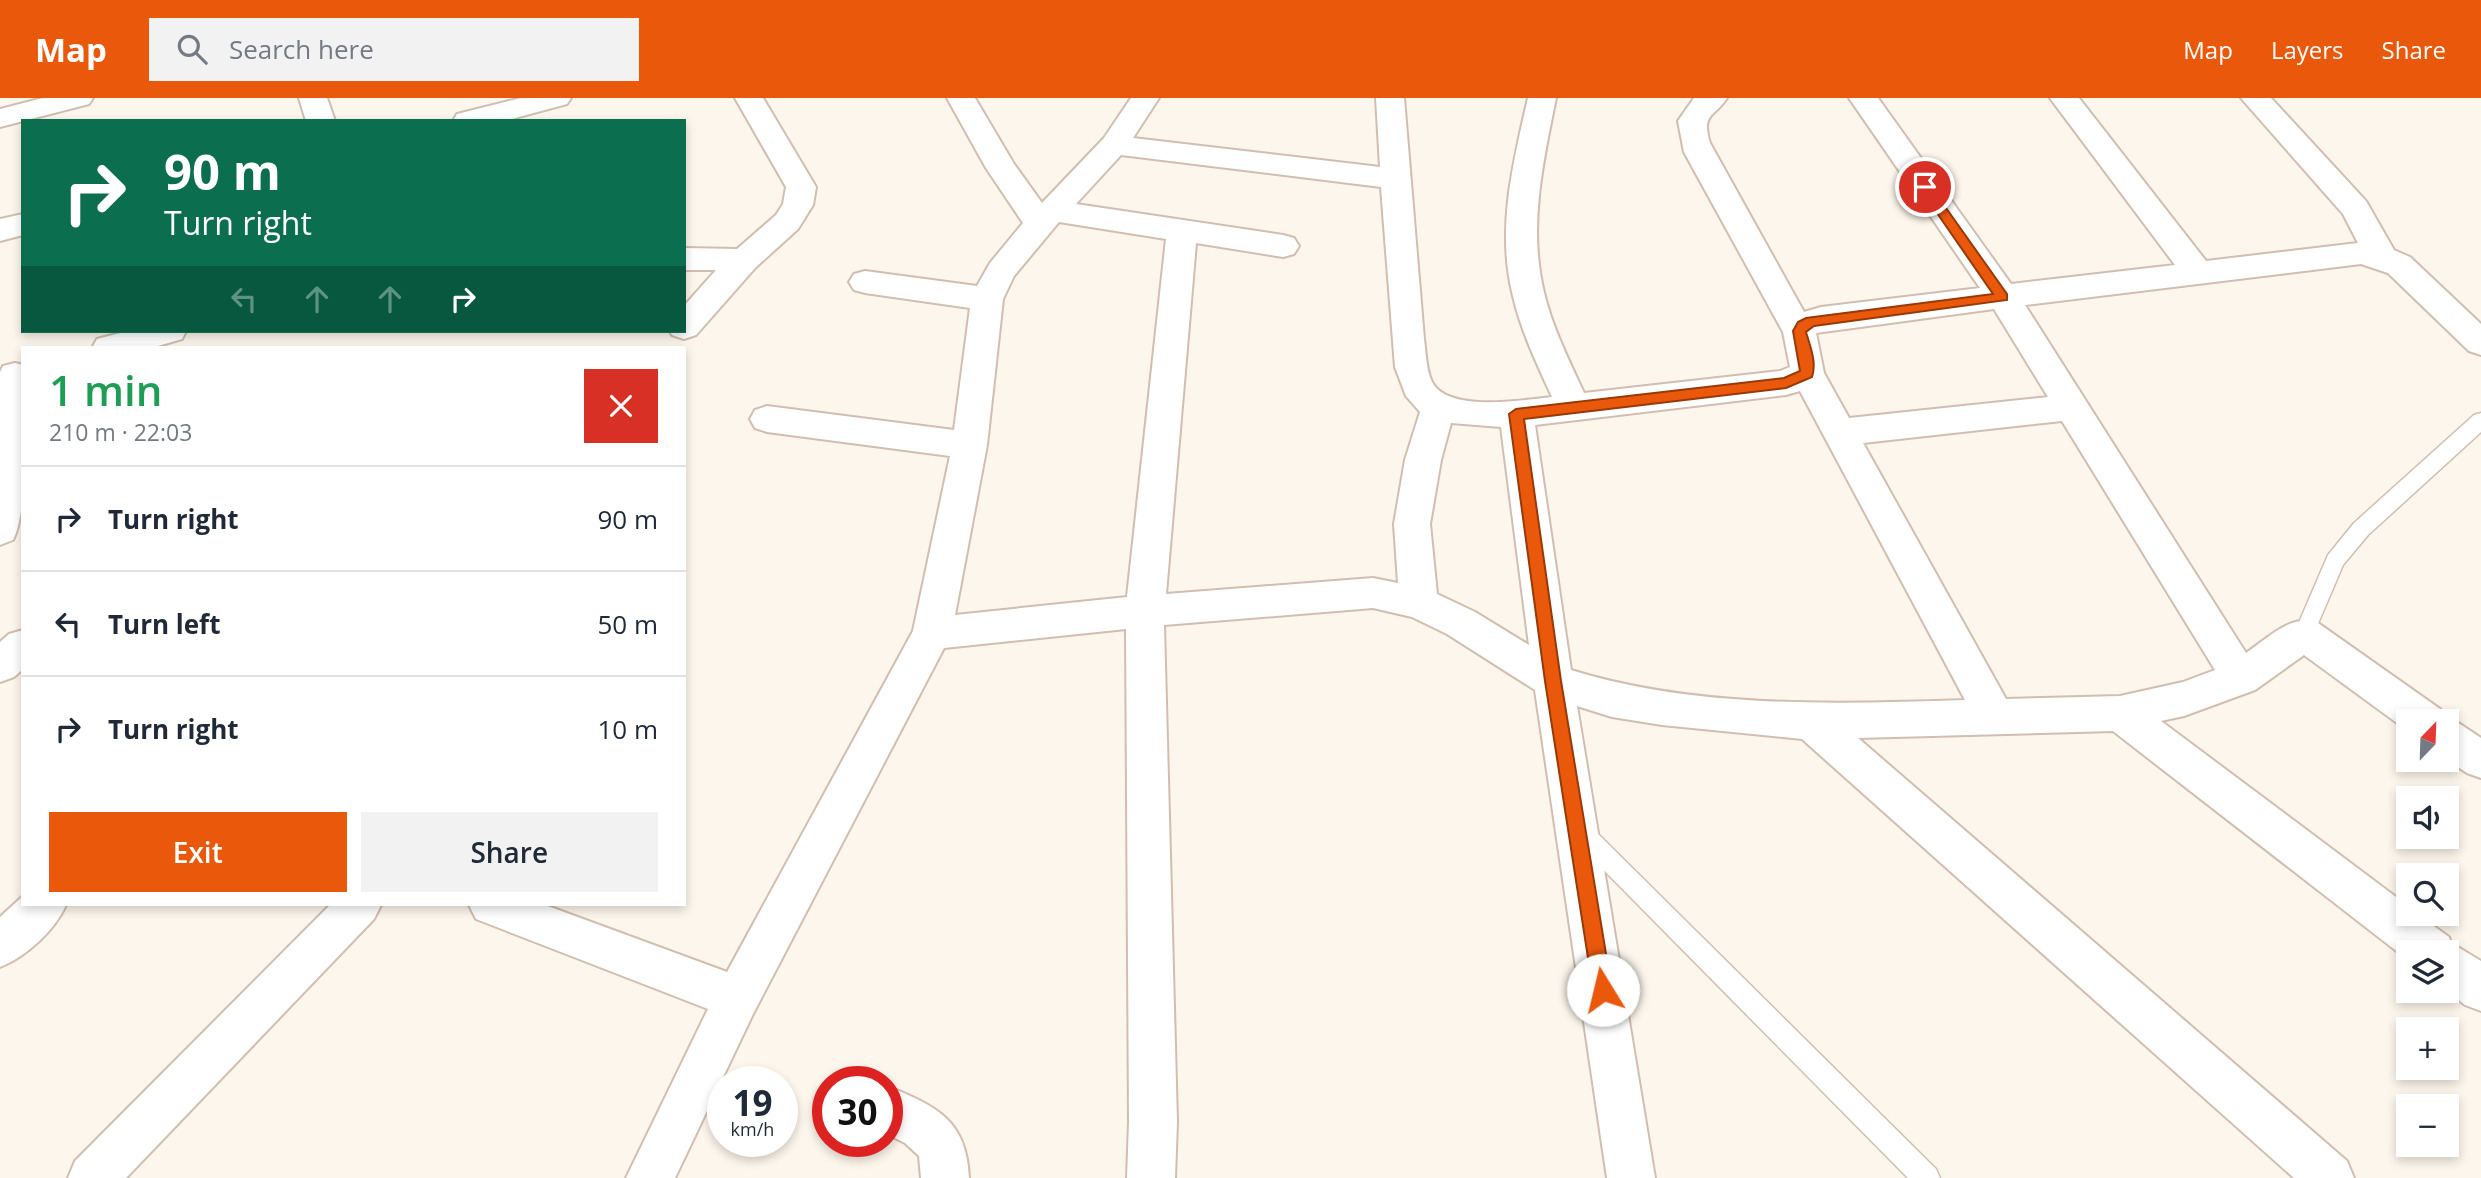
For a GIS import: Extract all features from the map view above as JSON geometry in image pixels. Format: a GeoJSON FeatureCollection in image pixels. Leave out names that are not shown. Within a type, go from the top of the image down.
{"type":"FeatureCollection","features":[{"type":"Feature","properties":{"kind":"street"},"geometry":{"type":"LineString","coordinates":[[0,118],[79,98]]}},
{"type":"Feature","properties":{"kind":"street"},"geometry":{"type":"LineString","coordinates":[[313,98],[320,119]]}},
{"type":"Feature","properties":{"kind":"street"},"geometry":{"type":"LineString","coordinates":[[475,119],[557,98]]}},
{"type":"Feature","properties":{"kind":"street"},"geometry":{"type":"LineString","coordinates":[[686,326],[744,260],[787,222],[798,205],[801,187],[749,98]]}},
{"type":"Feature","properties":{"kind":"street"},"geometry":{"type":"LineString","coordinates":[[962,98],[1007,177],[1047,218],[1182,231],[1283,246]]}},
{"type":"Feature","properties":{"kind":"street"},"geometry":{"type":"LineString","coordinates":[[650,1178],[737,998],[932,634],[970,445],[987,299],[1000,271],[1114,145],[1145,98]]}},
{"type":"Feature","properties":{"kind":"street"},"geometry":{"type":"LineString","coordinates":[[1391,98],[1394,179],[1407,339],[1412,369],[1421,393],[1439,405],[1471,415],[1574,409],[1786,383],[1807,373]]}},
{"type":"Feature","properties":{"kind":"street"},"geometry":{"type":"LineString","coordinates":[[1542,98],[1531,158],[1521,245],[1525,279],[1536,320],[1574,409]]}},
{"type":"Feature","properties":{"kind":"street"},"geometry":{"type":"LineString","coordinates":[[1713,98],[1702,105],[1691,120],[1699,152],[1799,331],[1807,373],[1995,717]]}},
{"type":"Feature","properties":{"kind":"street"},"geometry":{"type":"LineString","coordinates":[[1863,98],[2003,297],[2241,678]]}},
{"type":"Feature","properties":{"kind":"street"},"geometry":{"type":"LineString","coordinates":[[2064,98],[2198,273]]}},
{"type":"Feature","properties":{"kind":"street"},"geometry":{"type":"LineString","coordinates":[[2255,98],[2355,208],[2382,257]]}},
{"type":"Feature","properties":{"kind":"street"},"geometry":{"type":"LineString","coordinates":[[1114,145],[1394,179]]}},
{"type":"Feature","properties":{"kind":"street"},"geometry":{"type":"LineString","coordinates":[[0,230],[21,225]]}},
{"type":"Feature","properties":{"kind":"street"},"geometry":{"type":"LineString","coordinates":[[1151,1178],[1153,1122],[1145,611],[1182,231]]}},
{"type":"Feature","properties":{"kind":"street"},"geometry":{"type":"LineString","coordinates":[[1799,331],[1803,326],[1821,319],[2361,253],[2382,257],[2399,265],[2481,343]]}},
{"type":"Feature","properties":{"kind":"street"},"geometry":{"type":"LineString","coordinates":[[686,259],[744,260]]}},
{"type":"Feature","properties":{"kind":"street"},"geometry":{"type":"LineString","coordinates":[[865,282],[987,299]]}},
{"type":"Feature","properties":{"kind":"street"},"geometry":{"type":"LineString","coordinates":[[116,346],[163,333]]}},
{"type":"Feature","properties":{"kind":"street"},"geometry":{"type":"LineString","coordinates":[[0,530],[12,376]]}},
{"type":"Feature","properties":{"kind":"street"},"geometry":{"type":"LineString","coordinates":[[1419,603],[1412,523],[1423,460],[1439,405]]}},
{"type":"Feature","properties":{"kind":"street"},"geometry":{"type":"LineString","coordinates":[[1839,432],[2071,407]]}},
{"type":"Feature","properties":{"kind":"street"},"geometry":{"type":"LineString","coordinates":[[1516,414],[1553,681],[1631,1178]]}},
{"type":"Feature","properties":{"kind":"street"},"geometry":{"type":"LineString","coordinates":[[767,419],[970,445]]}},
{"type":"Feature","properties":{"kind":"street"},"geometry":{"type":"LineString","coordinates":[[932,634],[1145,611],[1373,593],[1419,603],[1461,622],[1553,681],[1612,700],[1662,708],[1811,722],[2120,713],[2184,699],[2241,678],[2304,634],[2409,709]]}},
{"type":"Feature","properties":{"kind":"street"},"geometry":{"type":"LineString","coordinates":[[0,665],[21,648]]}},
{"type":"Feature","properties":{"kind":"street"},"geometry":{"type":"LineString","coordinates":[[2120,713],[2417,940]]}},
{"type":"Feature","properties":{"kind":"street"},"geometry":{"type":"LineString","coordinates":[[1811,722],[2330,1178]]}},
{"type":"Feature","properties":{"kind":"street"},"geometry":{"type":"LineString","coordinates":[[2459,745],[2481,761]]}},
{"type":"Feature","properties":{"kind":"street"},"geometry":{"type":"LineString","coordinates":[[0,946],[43,906]]}},
{"type":"Feature","properties":{"kind":"street"},"geometry":{"type":"LineString","coordinates":[[92,1178],[358,906]]}},
{"type":"Feature","properties":{"kind":"street"},"geometry":{"type":"LineString","coordinates":[[494,906],[737,998]]}},
{"type":"Feature","properties":{"kind":"street"},"geometry":{"type":"LineString","coordinates":[[2459,972],[2481,989]]}},
{"type":"Feature","properties":{"kind":"street"},"geometry":{"type":"LineString","coordinates":[[903,1117],[924,1128],[937,1139],[946,1156],[945,1178]]}},
{"type":"Feature","properties":{"kind":"lane"},"geometry":{"type":"LineString","coordinates":[[2304,634],[2335,561],[2361,529],[2440,460],[2481,419]]}},
{"type":"Feature","properties":{"kind":"lane"},"geometry":{"type":"LineString","coordinates":[[1578,829],[1927,1178]]}},
{"type":"Feature","properties":{"kind":"route"},"geometry":{"type":"LineString","coordinates":[[1603,990],[1553,681],[1516,414],[1786,383],[1807,373],[1799,331],[1811,322],[2003,297],[1925,187]]}}]}
